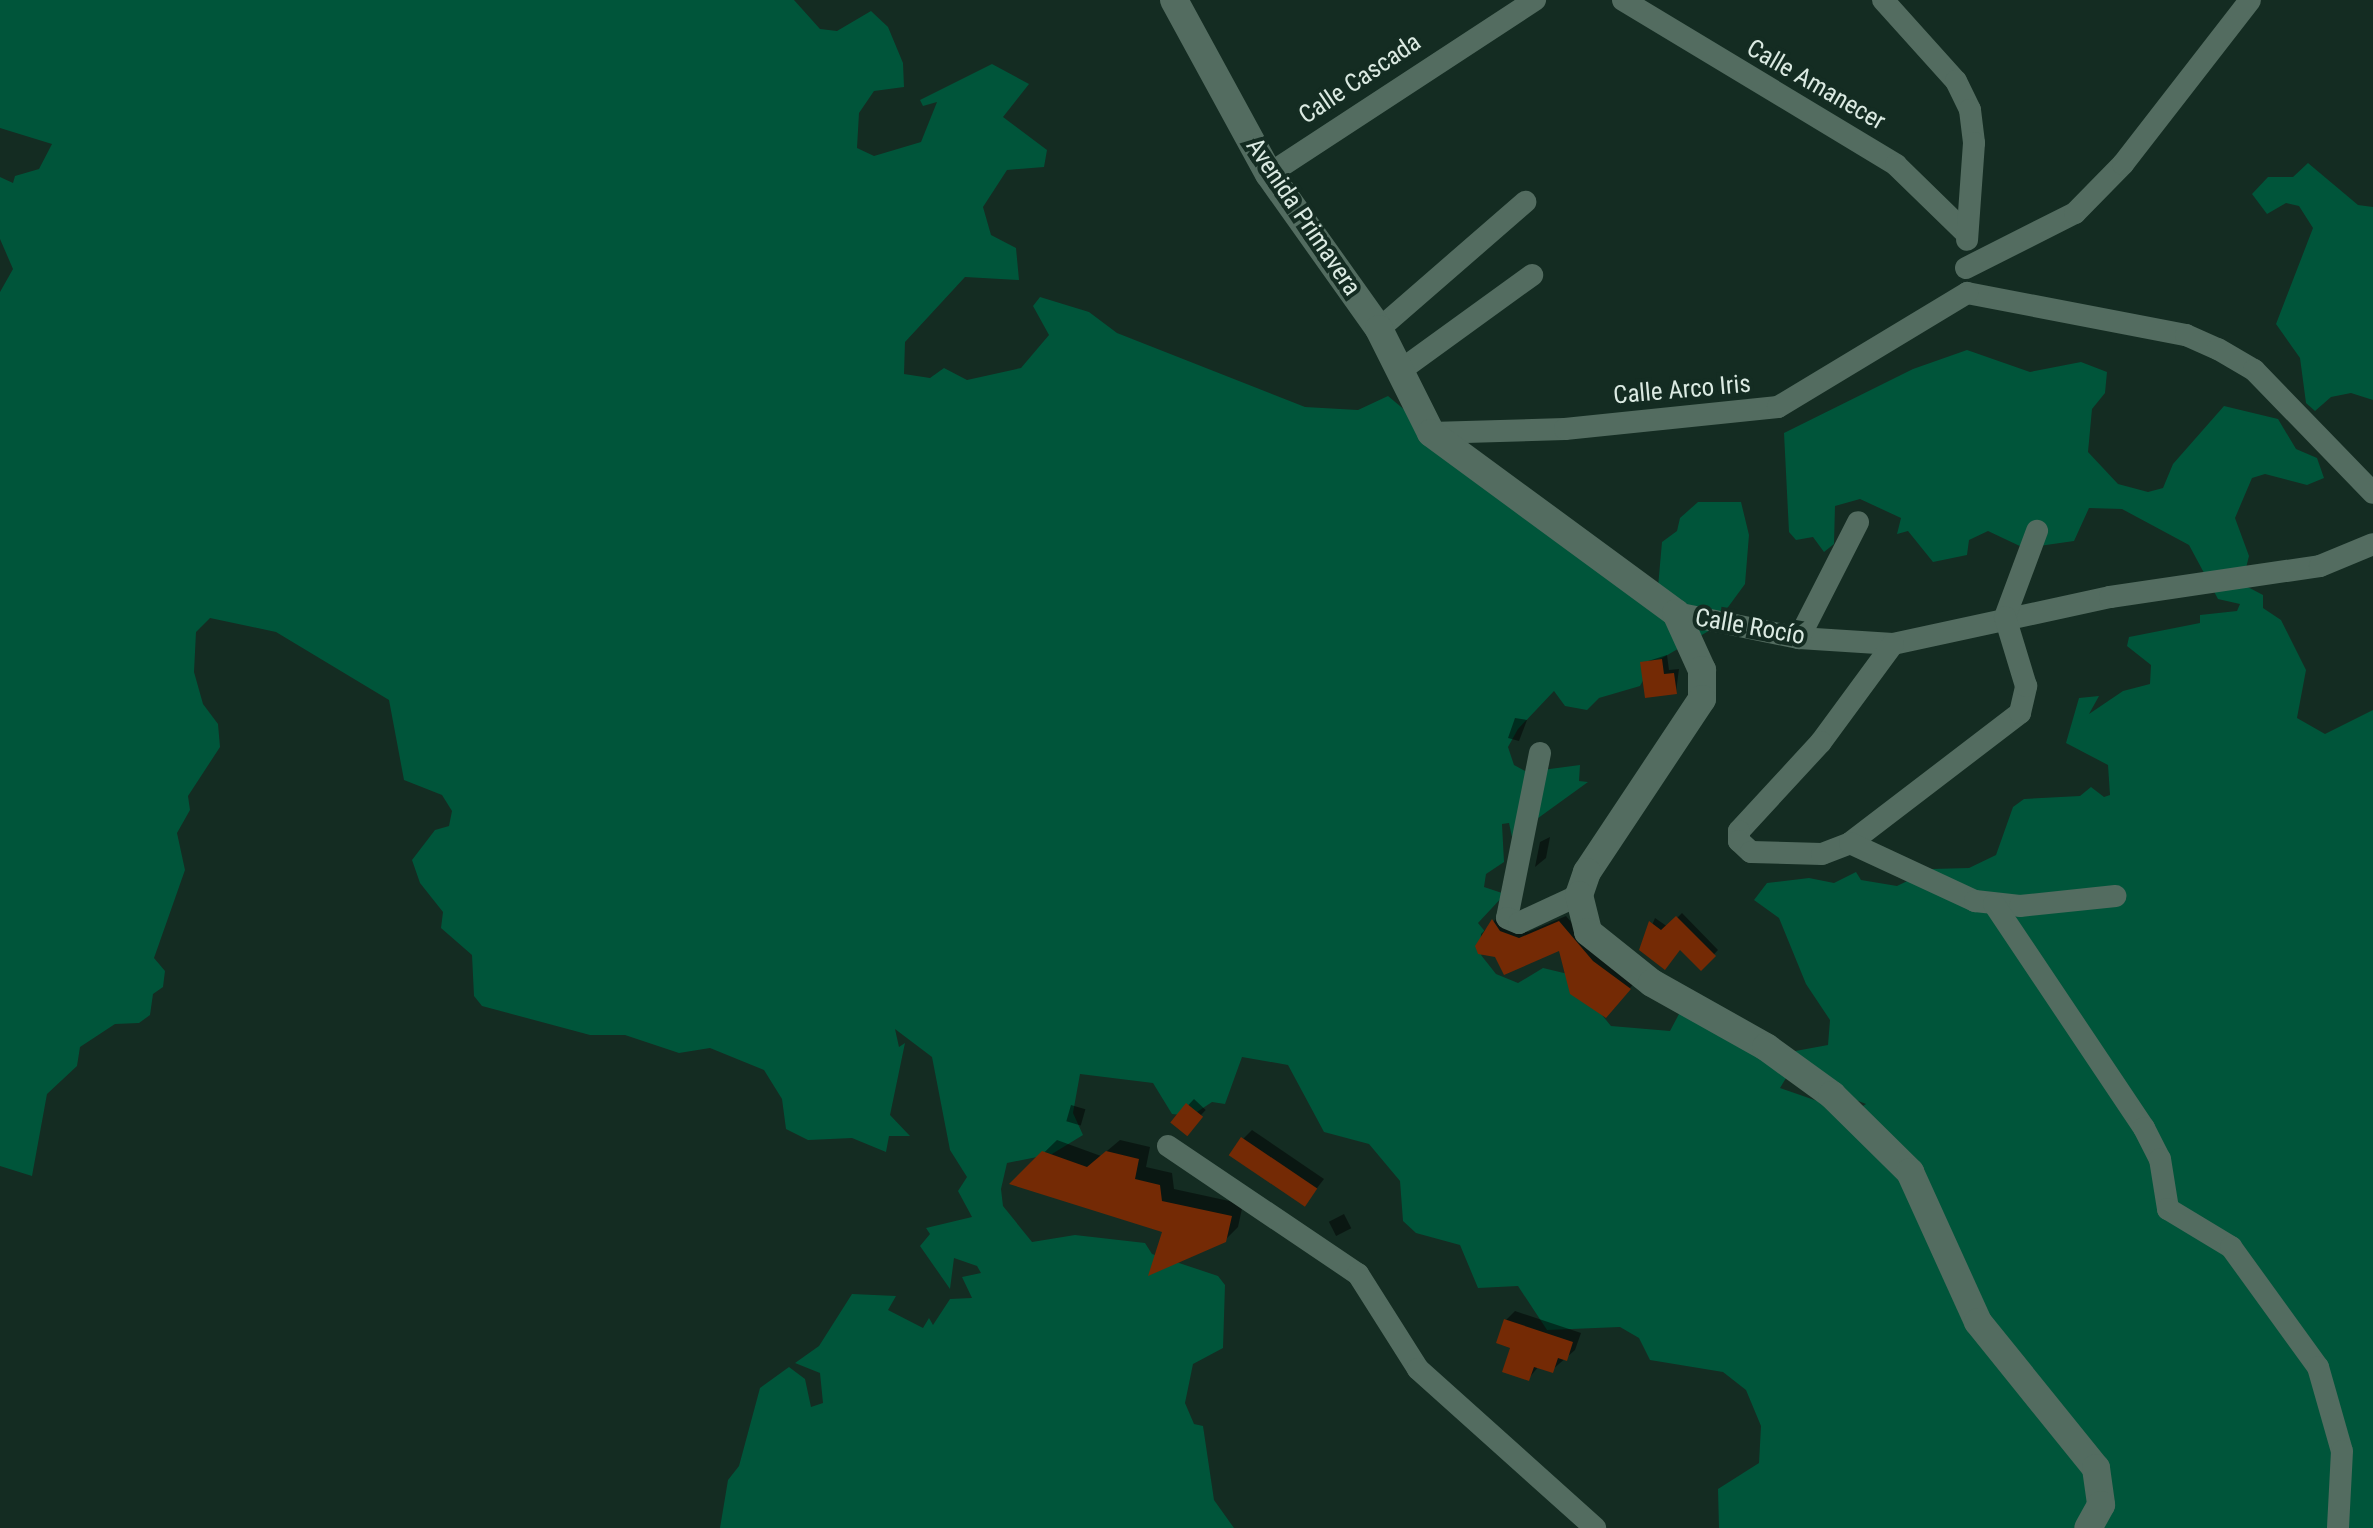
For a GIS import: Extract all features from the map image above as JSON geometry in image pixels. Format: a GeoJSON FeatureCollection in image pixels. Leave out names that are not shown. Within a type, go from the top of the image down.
{"type":"FeatureCollection","features":[{"type":"Feature","properties":{"kind":"street","name":"Avenida Primavera"},"geometry":{"type":"LineString","coordinates":[[1174,0],[1269,174],[1379,329],[1431,433]]}},
{"type":"Feature","properties":{"kind":"street","name":"Calle Cascada"},"geometry":{"type":"LineString","coordinates":[[1269,174],[1535,0]]}},
{"type":"Feature","properties":{"kind":"street","name":"Calle Amanecer"},"geometry":{"type":"LineString","coordinates":[[1622,0],[1906,172],[1967,234]]}},
{"type":"Feature","properties":{"kind":"street"},"geometry":{"type":"LineString","coordinates":[[1883,0],[1956,81],[1970,110],[1966,293],[2169,331],[2218,348],[2254,370],[2373,493]]}},
{"type":"Feature","properties":{"kind":"street"},"geometry":{"type":"LineString","coordinates":[[1966,268],[2075,213],[2124,164],[2250,0]]}},
{"type":"Feature","properties":{"kind":"street"},"geometry":{"type":"LineString","coordinates":[[1379,329],[1526,202]]}},
{"type":"Feature","properties":{"kind":"street"},"geometry":{"type":"LineString","coordinates":[[1401,370],[1532,275]]}},
{"type":"Feature","properties":{"kind":"street","name":"Calle Arco Iris"},"geometry":{"type":"LineString","coordinates":[[1431,433],[1565,429],[1778,407],[1966,293]]}},
{"type":"Feature","properties":{"kind":"street","name":"Calle Rocío"},"geometry":{"type":"LineString","coordinates":[[1431,433],[1676,612],[1798,638],[1893,644],[2006,616],[2320,566],[2373,544]]}},
{"type":"Feature","properties":{"kind":"street"},"geometry":{"type":"LineString","coordinates":[[1798,638],[1858,522]]}},
{"type":"Feature","properties":{"kind":"street"},"geometry":{"type":"LineString","coordinates":[[1893,644],[1822,742],[1739,831],[1739,841],[1752,852],[1822,854],[1850,843],[2020,713],[2026,686],[2006,616],[2037,530]]}},
{"type":"Feature","properties":{"kind":"street"},"geometry":{"type":"LineString","coordinates":[[1676,612],[1705,680],[1702,699],[1603,844],[1579,895],[1588,932],[1652,983],[1766,1047],[1832,1095],[1910,1172],[1978,1322],[2096,1468],[2101,1506],[2088,1528]]}},
{"type":"Feature","properties":{"kind":"street"},"geometry":{"type":"LineString","coordinates":[[1540,752],[1507,918],[1519,923],[1579,895]]}},
{"type":"Feature","properties":{"kind":"street"},"geometry":{"type":"LineString","coordinates":[[1850,843],[1994,904],[2115,896]]}},
{"type":"Feature","properties":{"kind":"street"},"geometry":{"type":"LineString","coordinates":[[1994,904],[2151,1139],[2168,1209],[2226,1242],[2318,1367],[2342,1450],[2338,1528]]}},
{"type":"Feature","properties":{"kind":"street"},"geometry":{"type":"LineString","coordinates":[[1168,1146],[1358,1274],[1418,1369],[1595,1528]]}},
{"type":"Feature","properties":{"kind":"green space"},"geometry":{"type":"Polygon","coordinates":[[[0,0],[794,0],[820,29],[837,31],[871,11],[888,27],[903,63],[904,87],[874,91],[859,113],[857,148],[874,156],[921,142],[937,102],[923,106],[920,100],[992,64],[1029,84],[1003,117],[1047,150],[1044,167],[1007,170],[983,207],[991,235],[1016,248],[1019,280],[965,277],[905,342],[904,374],[930,378],[944,368],[967,380],[1021,368],[1049,335],[1033,306],[1040,297],[1089,312],[1117,333],[1305,407],[1358,410],[1388,396],[1600,573],[1658,587],[1662,542],[1677,531],[1680,518],[1698,502],[1741,502],[1749,535],[1745,584],[1712,629],[1652,664],[1640,686],[1599,698],[1587,710],[1565,706],[1554,691],[1518,729],[1508,747],[1514,765],[1527,772],[1580,765],[1579,781],[1588,782],[1512,837],[1509,823],[1502,824],[1504,862],[1486,874],[1484,887],[1505,894],[1478,923],[1492,940],[1481,955],[1496,974],[1518,983],[1543,968],[1568,974],[1611,1026],[1670,1031],[1680,1012],[1696,1005],[1786,1078],[1780,1088],[1852,1113],[1866,1104],[1820,1086],[1790,1052],[1828,1045],[1830,1020],[1806,984],[1779,918],[1754,900],[1767,883],[1809,878],[1834,883],[1856,872],[1861,880],[1897,886],[1932,869],[1969,868],[1996,855],[2013,807],[2024,799],[2080,796],[2091,787],[2104,797],[2110,795],[2108,765],[2066,743],[2079,698],[2099,696],[2089,714],[2123,691],[2150,684],[2151,665],[2127,646],[2129,637],[2200,623],[2200,615],[2237,611],[2240,604],[2218,599],[2189,545],[2122,509],[2089,508],[2074,541],[2024,548],[1988,531],[1969,540],[1967,555],[1933,562],[1908,531],[1897,534],[1901,518],[1860,499],[1835,506],[1834,544],[1824,552],[1813,537],[1796,540],[1789,532],[1784,433],[1913,369],[1967,350],[2030,372],[2081,362],[2107,372],[2105,393],[2092,409],[2088,452],[2118,484],[2148,492],[2163,488],[2173,464],[2224,406],[2278,419],[2296,449],[2317,458],[2324,478],[2307,485],[2265,474],[2252,478],[2235,518],[2249,556],[2242,584],[2263,595],[2263,608],[2281,620],[2306,670],[2297,718],[2325,734],[2373,710],[2373,1528],[1719,1528],[1718,1489],[1759,1463],[1761,1426],[1746,1390],[1723,1372],[1650,1360],[1639,1338],[1620,1327],[1547,1330],[1518,1286],[1478,1288],[1460,1245],[1416,1233],[1403,1221],[1400,1181],[1369,1144],[1324,1132],[1288,1065],[1242,1057],[1225,1104],[1212,1102],[1191,1116],[1172,1114],[1153,1083],[1080,1074],[1073,1113],[1083,1135],[1052,1154],[1007,1163],[1001,1189],[1003,1206],[1032,1242],[1075,1235],[1145,1243],[1152,1254],[1218,1276],[1225,1285],[1223,1348],[1193,1364],[1185,1403],[1194,1424],[1203,1426],[1214,1500],[1234,1528],[720,1528],[728,1480],[739,1466],[760,1388],[789,1367],[805,1379],[811,1407],[823,1403],[820,1373],[795,1363],[819,1346],[852,1294],[896,1296],[888,1310],[923,1328],[929,1318],[933,1325],[950,1299],[972,1298],[962,1277],[981,1273],[977,1266],[954,1258],[950,1289],[920,1246],[930,1234],[926,1228],[972,1217],[958,1191],[967,1177],[950,1150],[932,1057],[895,1029],[899,1047],[905,1043],[890,1115],[910,1136],[889,1136],[886,1152],[852,1138],[808,1140],[786,1129],[782,1099],[764,1070],[710,1048],[679,1053],[625,1035],[590,1035],[482,1006],[474,996],[472,955],[441,928],[443,912],[420,883],[412,860],[435,830],[449,826],[452,811],[442,795],[404,780],[389,700],[276,632],[210,618],[196,632],[194,672],[203,704],[218,724],[220,747],[188,796],[190,810],[177,833],[185,870],[154,958],[165,971],[163,987],[153,994],[150,1015],[139,1023],[115,1024],[80,1047],[77,1066],[47,1094],[32,1176],[0,1166],[0,292],[13,269],[0,239],[0,177],[13,183],[15,176],[39,169],[52,144],[0,128],[0,0]]]}},
{"type":"Feature","properties":{"kind":"green space"},"geometry":{"type":"Polygon","coordinates":[[[2308,163],[2358,205],[2373,207],[2373,400],[2351,393],[2331,397],[2315,411],[2306,403],[2300,358],[2276,324],[2313,228],[2299,206],[2286,203],[2267,214],[2252,194],[2268,177],[2293,177],[2308,163]]]}},
{"type":"Feature","properties":{"kind":"building"},"geometry":{"type":"Polygon","coordinates":[[[1662,659],[1664,674],[1674,673],[1677,694],[1645,698],[1640,662],[1662,659]]]}},
{"type":"Feature","properties":{"kind":"building"},"geometry":{"type":"Polygon","coordinates":[[[1676,916],[1716,956],[1701,971],[1680,950],[1665,970],[1639,950],[1649,921],[1661,930],[1676,916]]]}},
{"type":"Feature","properties":{"kind":"building"},"geometry":{"type":"Polygon","coordinates":[[[1492,919],[1500,931],[1519,938],[1559,921],[1593,961],[1631,989],[1606,1018],[1570,994],[1559,951],[1504,975],[1495,957],[1478,954],[1475,946],[1492,919]]]}},
{"type":"Feature","properties":{"kind":"building"},"geometry":{"type":"Polygon","coordinates":[[[1186,1103],[1203,1117],[1187,1136],[1170,1122],[1186,1103]]]}},
{"type":"Feature","properties":{"kind":"building"},"geometry":{"type":"Polygon","coordinates":[[[1241,1137],[1317,1188],[1305,1207],[1229,1155],[1241,1137]]]}},
{"type":"Feature","properties":{"kind":"building"},"geometry":{"type":"Polygon","coordinates":[[[1042,1151],[1087,1167],[1106,1151],[1139,1159],[1135,1179],[1160,1185],[1162,1201],[1232,1216],[1226,1242],[1148,1276],[1162,1232],[1009,1184],[1042,1151]]]}},
{"type":"Feature","properties":{"kind":"building"},"geometry":{"type":"Polygon","coordinates":[[[1504,1319],[1573,1342],[1567,1361],[1558,1358],[1553,1373],[1534,1367],[1529,1381],[1502,1372],[1510,1348],[1496,1343],[1504,1319]]]}}]}
